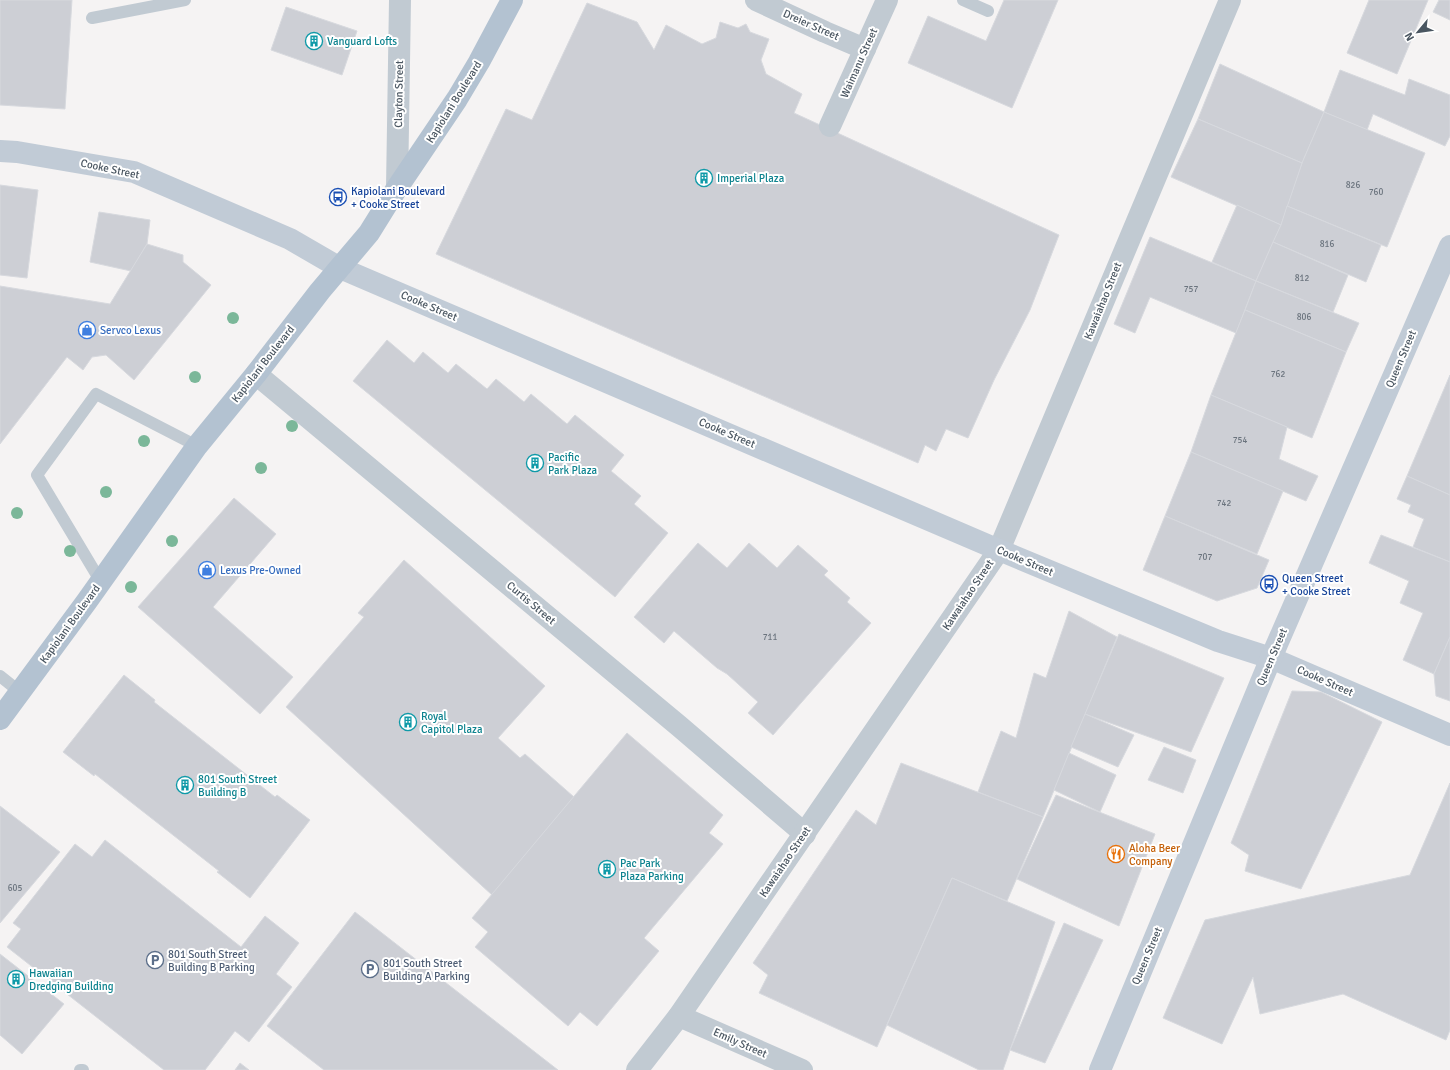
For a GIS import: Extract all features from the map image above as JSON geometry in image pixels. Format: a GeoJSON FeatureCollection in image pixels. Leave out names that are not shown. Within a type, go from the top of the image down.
{"type":"FeatureCollection","features":[{"type":"Feature","properties":{"kind":"main road","name":"Kapiolani Boulevard"},"geometry":{"type":"LineString","coordinates":[[0,719],[101,582],[197,446],[256,374],[320,291],[369,233],[397,188],[457,99],[479,62],[512,0]]}},
{"type":"Feature","properties":{"kind":"street","name":"Clayton Street"},"geometry":{"type":"LineString","coordinates":[[397,188],[400,0]]}},
{"type":"Feature","properties":{"kind":"street","name":"Dreier Street"},"geometry":{"type":"LineString","coordinates":[[756,0],[865,49]]}},
{"type":"Feature","properties":{"kind":"street","name":"Waimanu Street"},"geometry":{"type":"LineString","coordinates":[[830,126],[887,0]]}},
{"type":"Feature","properties":{"kind":"street","name":"Kawaiahao Street"},"geometry":{"type":"LineString","coordinates":[[637,1070],[679,1016],[998,550],[1230,0]]}},
{"type":"Feature","properties":{"kind":"street","name":"Cooke Street"},"geometry":{"type":"LineString","coordinates":[[0,151],[17,152],[134,172],[290,239],[340,268],[998,550],[1218,641],[1271,658],[1450,735]]}},
{"type":"Feature","properties":{"kind":"street","name":"Queen Street"},"geometry":{"type":"LineString","coordinates":[[1100,1070],[1271,658],[1450,246]]}},
{"type":"Feature","properties":{"kind":"street","name":"Curtis Street"},"geometry":{"type":"LineString","coordinates":[[256,374],[679,726],[805,834]]}},
{"type":"Feature","properties":{"kind":"street","name":"Emily Street"},"geometry":{"type":"LineString","coordinates":[[679,1016],[802,1070]]}},
{"type":"Feature","properties":{"kind":"lane"},"geometry":{"type":"LineString","coordinates":[[92,18],[185,0]]}},
{"type":"Feature","properties":{"kind":"lane"},"geometry":{"type":"LineString","coordinates":[[963,0],[988,11]]}},
{"type":"Feature","properties":{"kind":"lane"},"geometry":{"type":"LineString","coordinates":[[101,582],[37,475],[96,394],[197,446]]}},
{"type":"Feature","properties":{"kind":"lane"},"geometry":{"type":"LineString","coordinates":[[0,676],[20,692]]}},
{"type":"Feature","properties":{"kind":"building"},"geometry":{"type":"Polygon","coordinates":[[[0,0],[72,0],[65,109],[0,105],[0,0]]]}},
{"type":"Feature","properties":{"kind":"building"},"geometry":{"type":"Polygon","coordinates":[[[1004,0],[1058,0],[1012,108],[908,63],[928,16],[986,41],[1004,0]]]}},
{"type":"Feature","properties":{"kind":"building"},"geometry":{"type":"Polygon","coordinates":[[[1369,0],[1428,0],[1397,74],[1347,53],[1369,0]]]}},
{"type":"Feature","properties":{"kind":"building"},"geometry":{"type":"Polygon","coordinates":[[[1439,0],[1450,0],[1450,20],[1433,12],[1439,0]]]}},
{"type":"Feature","properties":{"kind":"building","name":"Imperial Plaza"},"geometry":{"type":"Polygon","coordinates":[[[587,3],[637,22],[654,50],[666,25],[702,44],[716,38],[720,22],[738,28],[746,24],[750,32],[769,39],[761,60],[766,74],[802,94],[794,113],[1059,235],[1030,310],[994,380],[968,438],[946,429],[936,451],[925,445],[918,463],[436,254],[506,109],[532,120],[587,3]]]}},
{"type":"Feature","properties":{"kind":"building","name":"Vanguard Lofts"},"geometry":{"type":"Polygon","coordinates":[[[286,7],[357,31],[342,75],[271,50],[286,7]]]}},
{"type":"Feature","properties":{"kind":"building"},"geometry":{"type":"Polygon","coordinates":[[[1220,64],[1324,112],[1302,163],[1198,119],[1220,64]]]}},
{"type":"Feature","properties":{"kind":"building"},"geometry":{"type":"Polygon","coordinates":[[[1340,70],[1405,95],[1409,79],[1450,95],[1450,136],[1445,146],[1373,114],[1367,130],[1324,112],[1340,70]]]}},
{"type":"Feature","properties":{"kind":"building"},"geometry":{"type":"Polygon","coordinates":[[[1324,112],[1425,153],[1387,247],[1287,206],[1302,163],[1324,112]]]}},
{"type":"Feature","properties":{"kind":"building"},"geometry":{"type":"Polygon","coordinates":[[[1198,119],[1302,163],[1281,225],[1171,177],[1198,119]]]}},
{"type":"Feature","properties":{"kind":"building"},"geometry":{"type":"Polygon","coordinates":[[[0,185],[38,190],[27,278],[0,275],[0,185]]]}},
{"type":"Feature","properties":{"kind":"building"},"geometry":{"type":"Polygon","coordinates":[[[1237,205],[1281,225],[1256,281],[1212,262],[1237,205]]]}},
{"type":"Feature","properties":{"kind":"building"},"geometry":{"type":"Polygon","coordinates":[[[1287,206],[1381,245],[1366,282],[1273,242],[1281,225],[1287,206]]]}},
{"type":"Feature","properties":{"kind":"building"},"geometry":{"type":"Polygon","coordinates":[[[99,212],[150,220],[147,244],[131,271],[90,262],[99,212]]]}},
{"type":"Feature","properties":{"kind":"building"},"geometry":{"type":"Polygon","coordinates":[[[1150,237],[1256,281],[1236,333],[1150,297],[1135,333],[1114,324],[1150,237]]]}},
{"type":"Feature","properties":{"kind":"building"},"geometry":{"type":"Polygon","coordinates":[[[1273,242],[1348,275],[1333,312],[1256,281],[1273,242]]]}},
{"type":"Feature","properties":{"kind":"building","name":"Servco Lexus"},"geometry":{"type":"Polygon","coordinates":[[[147,244],[183,255],[183,262],[211,285],[134,380],[106,355],[92,357],[83,370],[67,357],[0,444],[0,286],[110,304],[147,244]]]}},
{"type":"Feature","properties":{"kind":"building"},"geometry":{"type":"Polygon","coordinates":[[[1256,281],[1359,323],[1346,352],[1245,310],[1256,281]]]}},
{"type":"Feature","properties":{"kind":"building"},"geometry":{"type":"Polygon","coordinates":[[[1245,310],[1346,352],[1312,438],[1211,395],[1245,310]]]}},
{"type":"Feature","properties":{"kind":"building","name":"Pacific Park Plaza"},"geometry":{"type":"Polygon","coordinates":[[[387,340],[414,363],[423,352],[448,373],[456,364],[487,389],[496,379],[524,402],[531,394],[567,424],[575,415],[624,455],[611,471],[641,496],[634,504],[668,533],[615,597],[353,381],[387,340]]]}},
{"type":"Feature","properties":{"kind":"building"},"geometry":{"type":"Polygon","coordinates":[[[1450,375],[1450,495],[1407,476],[1450,375]]]}},
{"type":"Feature","properties":{"kind":"building"},"geometry":{"type":"Polygon","coordinates":[[[1211,395],[1287,427],[1279,459],[1318,476],[1306,501],[1191,452],[1211,395]]]}},
{"type":"Feature","properties":{"kind":"building"},"geometry":{"type":"Polygon","coordinates":[[[1191,452],[1283,491],[1257,554],[1165,516],[1191,452]]]}},
{"type":"Feature","properties":{"kind":"building"},"geometry":{"type":"Polygon","coordinates":[[[1407,476],[1450,495],[1450,562],[1413,547],[1424,519],[1408,512],[1411,505],[1397,499],[1407,476]]]}},
{"type":"Feature","properties":{"kind":"building","name":"Lexus Pre-Owned"},"geometry":{"type":"Polygon","coordinates":[[[234,498],[276,534],[213,607],[293,677],[260,714],[138,607],[234,498]]]}},
{"type":"Feature","properties":{"kind":"building"},"geometry":{"type":"Polygon","coordinates":[[[1165,516],[1269,560],[1257,588],[1217,601],[1143,570],[1165,516]]]}},
{"type":"Feature","properties":{"kind":"building"},"geometry":{"type":"Polygon","coordinates":[[[1381,535],[1450,562],[1450,637],[1434,674],[1403,660],[1423,613],[1400,603],[1409,581],[1369,563],[1381,535]]]}},
{"type":"Feature","properties":{"kind":"building"},"geometry":{"type":"Polygon","coordinates":[[[698,543],[727,568],[749,543],[777,568],[798,545],[828,571],[824,575],[850,598],[847,602],[871,623],[773,735],[748,713],[758,702],[727,674],[717,668],[674,631],[664,643],[634,617],[698,543]]]}},
{"type":"Feature","properties":{"kind":"building","name":"Royal Capitol Plaza"},"geometry":{"type":"Polygon","coordinates":[[[404,560],[545,686],[498,738],[520,758],[525,754],[574,797],[492,895],[286,707],[364,617],[358,613],[404,560]]]}},
{"type":"Feature","properties":{"kind":"building"},"geometry":{"type":"Polygon","coordinates":[[[1069,611],[1117,637],[1043,817],[978,792],[1001,731],[1016,738],[1034,673],[1046,678],[1069,611]]]}},
{"type":"Feature","properties":{"kind":"building"},"geometry":{"type":"Polygon","coordinates":[[[1119,634],[1224,678],[1191,752],[1085,714],[1119,634]]]}},
{"type":"Feature","properties":{"kind":"building"},"geometry":{"type":"Polygon","coordinates":[[[1450,637],[1450,701],[1436,696],[1434,674],[1450,637]]]}},
{"type":"Feature","properties":{"kind":"building","name":"801 South Street Building B"},"geometry":{"type":"Polygon","coordinates":[[[124,675],[155,700],[154,702],[275,797],[277,795],[310,820],[250,898],[217,872],[219,871],[95,774],[94,776],[63,752],[124,675]]]}},
{"type":"Feature","properties":{"kind":"building"},"geometry":{"type":"Polygon","coordinates":[[[1292,691],[1321,692],[1382,722],[1301,889],[1245,871],[1249,855],[1231,843],[1292,691]]]}},
{"type":"Feature","properties":{"kind":"building"},"geometry":{"type":"Polygon","coordinates":[[[1085,714],[1134,735],[1118,767],[1071,747],[1085,714]]]}},
{"type":"Feature","properties":{"kind":"building","name":"Pac Park Plaza Parking"},"geometry":{"type":"Polygon","coordinates":[[[627,733],[723,815],[709,833],[723,844],[644,938],[659,951],[597,1026],[580,1012],[568,1026],[475,947],[488,932],[472,918],[627,733]]]}},
{"type":"Feature","properties":{"kind":"building"},"geometry":{"type":"Polygon","coordinates":[[[1164,747],[1196,760],[1183,793],[1148,780],[1164,747]]]}},
{"type":"Feature","properties":{"kind":"building"},"geometry":{"type":"Polygon","coordinates":[[[1069,753],[1116,775],[1100,812],[1054,790],[1069,753]]]}},
{"type":"Feature","properties":{"kind":"building"},"geometry":{"type":"Polygon","coordinates":[[[901,763],[1043,817],[1007,901],[952,878],[877,1047],[759,993],[768,975],[753,963],[856,810],[876,825],[901,763]]]}},
{"type":"Feature","properties":{"kind":"building"},"geometry":{"type":"Polygon","coordinates":[[[1450,783],[1450,1030],[1446,1040],[1343,994],[1260,1014],[1253,977],[1222,1044],[1163,1018],[1205,920],[1410,875],[1450,783]]]}},
{"type":"Feature","properties":{"kind":"building"},"geometry":{"type":"Polygon","coordinates":[[[1056,795],[1155,834],[1119,926],[1017,879],[1056,795]]]}},
{"type":"Feature","properties":{"kind":"building"},"geometry":{"type":"Polygon","coordinates":[[[0,806],[60,852],[0,923],[0,806]]]}},
{"type":"Feature","properties":{"kind":"building","name":"801 South Street Building B Parking"},"geometry":{"type":"Polygon","coordinates":[[[105,840],[241,947],[265,916],[299,943],[276,974],[292,987],[249,1042],[235,1031],[205,1070],[164,1070],[7,947],[21,929],[13,923],[75,844],[92,857],[105,840]]]}},
{"type":"Feature","properties":{"kind":"building"},"geometry":{"type":"Polygon","coordinates":[[[952,878],[1055,922],[1003,1070],[979,1070],[887,1025],[952,878]]]}},
{"type":"Feature","properties":{"kind":"building","name":"801 South Street Building A Parking"},"geometry":{"type":"Polygon","coordinates":[[[355,912],[558,1070],[324,1070],[267,1026],[355,912]]]}},
{"type":"Feature","properties":{"kind":"building"},"geometry":{"type":"Polygon","coordinates":[[[1064,923],[1103,940],[1045,1063],[1010,1050],[1064,923]]]}},
{"type":"Feature","properties":{"kind":"building","name":"Hawaiian Dredging Building"},"geometry":{"type":"Polygon","coordinates":[[[0,954],[64,1004],[22,1054],[0,1035],[0,954]]]}},
{"type":"Feature","properties":{"kind":"building"},"geometry":{"type":"Polygon","coordinates":[[[240,1063],[249,1070],[235,1070],[240,1063]]]}},
{"type":"Feature","properties":{"kind":"place","name":"Vanguard Lofts"},"geometry":{"type":"Point","coordinates":[314,41]}},
{"type":"Feature","properties":{"kind":"place","name":"Imperial Plaza"},"geometry":{"type":"Point","coordinates":[704,178]}},
{"type":"Feature","properties":{"kind":"place","name":"Kapiolani Boulevard + Cooke Street"},"geometry":{"type":"Point","coordinates":[338,197]}},
{"type":"Feature","properties":{"kind":"place","name":"Servco Lexus"},"geometry":{"type":"Point","coordinates":[87,330]}},
{"type":"Feature","properties":{"kind":"place","name":"Pacific Park Plaza"},"geometry":{"type":"Point","coordinates":[535,463]}},
{"type":"Feature","properties":{"kind":"place","name":"Lexus Pre-Owned"},"geometry":{"type":"Point","coordinates":[207,570]}},
{"type":"Feature","properties":{"kind":"place","name":"Queen Street + Cooke Street"},"geometry":{"type":"Point","coordinates":[1269,584]}},
{"type":"Feature","properties":{"kind":"place","name":"Royal Capitol Plaza"},"geometry":{"type":"Point","coordinates":[408,722]}},
{"type":"Feature","properties":{"kind":"place","name":"801 South Street Building B"},"geometry":{"type":"Point","coordinates":[185,785]}},
{"type":"Feature","properties":{"kind":"place","name":"Aloha Beer Company"},"geometry":{"type":"Point","coordinates":[1116,854]}},
{"type":"Feature","properties":{"kind":"place","name":"Pac Park Plaza Parking"},"geometry":{"type":"Point","coordinates":[607,869]}},
{"type":"Feature","properties":{"kind":"place","name":"801 South Street Building B Parking"},"geometry":{"type":"Point","coordinates":[155,960]}},
{"type":"Feature","properties":{"kind":"place","name":"801 South Street Building A Parking"},"geometry":{"type":"Point","coordinates":[370,969]}},
{"type":"Feature","properties":{"kind":"place","name":"Hawaiian Dredging Building"},"geometry":{"type":"Point","coordinates":[16,979]}}]}
